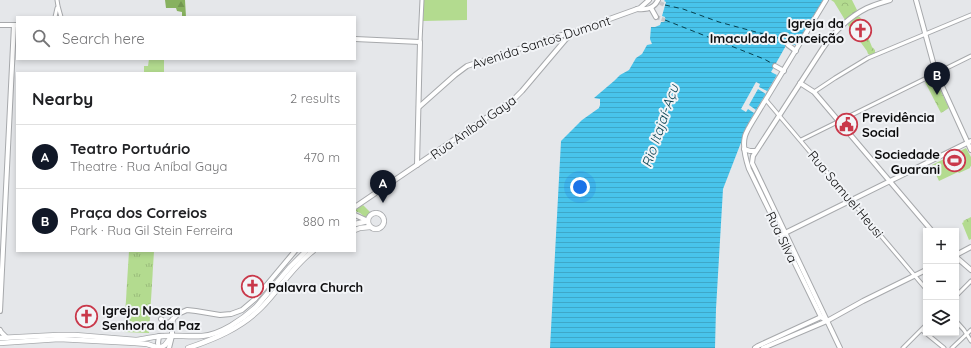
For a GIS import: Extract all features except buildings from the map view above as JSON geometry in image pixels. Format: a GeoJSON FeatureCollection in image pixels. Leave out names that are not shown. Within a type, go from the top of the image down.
{"type":"FeatureCollection","features":[{"type":"Feature","properties":{"kind":"highway"},"geometry":{"type":"LineString","coordinates":[[356,230],[370,227],[374,229],[380,228],[383,224],[384,218],[376,213],[371,214],[368,221],[370,227]]}},
{"type":"Feature","properties":{"kind":"highway"},"geometry":{"type":"LineString","coordinates":[[356,224],[368,221]]}},
{"type":"Feature","properties":{"kind":"highway"},"geometry":{"type":"LineString","coordinates":[[0,338],[63,335],[136,340],[159,336],[204,336],[220,331],[238,321],[256,307],[290,267],[305,252]]}},
{"type":"Feature","properties":{"kind":"highway"},"geometry":{"type":"LineString","coordinates":[[188,348],[227,332],[246,321],[262,306],[293,270],[312,252]]}},
{"type":"Feature","properties":{"kind":"highway"},"geometry":{"type":"LineString","coordinates":[[0,343],[49,339],[135,343],[147,344],[159,348],[165,345],[172,336]]}},
{"type":"Feature","properties":{"kind":"main road","name":"Avenida Santos Dumont"},"geometry":{"type":"LineString","coordinates":[[419,107],[467,66],[577,31],[640,8],[649,0]]}},
{"type":"Feature","properties":{"kind":"main road"},"geometry":{"type":"LineString","coordinates":[[826,0],[746,134],[744,148],[750,151],[755,151],[831,37],[845,22],[868,8],[890,0]]}},
{"type":"Feature","properties":{"kind":"main road"},"geometry":{"type":"LineString","coordinates":[[916,0],[936,73],[969,142],[971,150]]}},
{"type":"Feature","properties":{"kind":"main road"},"geometry":{"type":"LineString","coordinates":[[636,9],[646,10],[651,8],[658,1]]}},
{"type":"Feature","properties":{"kind":"main road"},"geometry":{"type":"LineString","coordinates":[[651,8],[656,17]]}},
{"type":"Feature","properties":{"kind":"main road"},"geometry":{"type":"LineString","coordinates":[[0,25],[16,25],[0,311]]}},
{"type":"Feature","properties":{"kind":"main road","name":"Rua Aníbal Gaya"},"geometry":{"type":"LineString","coordinates":[[356,206],[514,98],[522,91],[566,39],[577,31]]}},
{"type":"Feature","properties":{"kind":"main road"},"geometry":{"type":"LineString","coordinates":[[555,37],[560,47]]}},
{"type":"Feature","properties":{"kind":"main road"},"geometry":{"type":"LineString","coordinates":[[356,39],[420,42],[417,165]]}},
{"type":"Feature","properties":{"kind":"main road"},"geometry":{"type":"LineString","coordinates":[[788,45],[796,51]]}},
{"type":"Feature","properties":{"kind":"main road"},"geometry":{"type":"LineString","coordinates":[[775,66],[784,71]]}},
{"type":"Feature","properties":{"kind":"main road"},"geometry":{"type":"LineString","coordinates":[[800,83],[814,92],[929,228]]}},
{"type":"Feature","properties":{"kind":"main road"},"geometry":{"type":"LineString","coordinates":[[780,235],[969,142]]}},
{"type":"Feature","properties":{"kind":"main road","name":"Rua Silva"},"geometry":{"type":"LineString","coordinates":[[744,148],[750,169],[780,235],[821,317],[827,321]]}},
{"type":"Feature","properties":{"kind":"main road","name":"Rua Silva"},"geometry":{"type":"LineString","coordinates":[[755,151],[752,163],[840,348]]}},
{"type":"Feature","properties":{"kind":"main road"},"geometry":{"type":"LineString","coordinates":[[356,215],[368,221]]}},
{"type":"Feature","properties":{"kind":"main road"},"geometry":{"type":"LineString","coordinates":[[959,254],[971,247]]}},
{"type":"Feature","properties":{"kind":"main road"},"geometry":{"type":"LineString","coordinates":[[161,319],[164,322],[171,322],[180,313],[187,310],[220,315],[231,314],[242,310],[255,299],[294,252]]}},
{"type":"Feature","properties":{"kind":"main road"},"geometry":{"type":"LineString","coordinates":[[959,259],[971,270]]}},
{"type":"Feature","properties":{"kind":"main road"},"geometry":{"type":"LineString","coordinates":[[763,348],[827,321],[863,301],[923,272]]}},
{"type":"Feature","properties":{"kind":"main road"},"geometry":{"type":"LineString","coordinates":[[755,348],[821,317]]}},
{"type":"Feature","properties":{"kind":"main road"},"geometry":{"type":"LineString","coordinates":[[170,348],[173,319]]}},
{"type":"Feature","properties":{"kind":"main road"},"geometry":{"type":"LineString","coordinates":[[0,330],[7,338]]}},
{"type":"Feature","properties":{"kind":"main road"},"geometry":{"type":"LineString","coordinates":[[159,336],[159,348]]}},
{"type":"Feature","properties":{"kind":"street"},"geometry":{"type":"LineString","coordinates":[[57,0],[61,16]]}},
{"type":"Feature","properties":{"kind":"street"},"geometry":{"type":"LineString","coordinates":[[420,42],[422,0]]}},
{"type":"Feature","properties":{"kind":"street"},"geometry":{"type":"LineString","coordinates":[[55,16],[58,6]]}},
{"type":"Feature","properties":{"kind":"street"},"geometry":{"type":"LineString","coordinates":[[814,92],[877,54],[971,15]]}},
{"type":"Feature","properties":{"kind":"street"},"geometry":{"type":"LineString","coordinates":[[801,140],[971,56]]}},
{"type":"Feature","properties":{"kind":"street","name":"Rua Samuel Heusi"},"geometry":{"type":"LineString","coordinates":[[766,100],[923,286]]}},
{"type":"Feature","properties":{"kind":"street"},"geometry":{"type":"LineString","coordinates":[[959,293],[971,281]]}},
{"type":"Feature","properties":{"kind":"street"},"geometry":{"type":"LineString","coordinates":[[959,325],[971,341]]}},
{"type":"Feature","properties":{"kind":"street"},"geometry":{"type":"LineString","coordinates":[[903,348],[922,330],[944,348]]}},
{"type":"Feature","properties":{"kind":"street"},"geometry":{"type":"LineString","coordinates":[[952,348],[971,330]]}},
{"type":"Feature","properties":{"kind":"green space"},"geometry":{"type":"Polygon","coordinates":[[[165,0],[185,0],[186,16],[182,16],[182,12],[177,11],[176,8],[166,8],[165,0]]]}},
{"type":"Feature","properties":{"kind":"green space"},"geometry":{"type":"Polygon","coordinates":[[[424,0],[467,0],[467,20],[423,21],[424,0]]]}},
{"type":"Feature","properties":{"kind":"green space"},"geometry":{"type":"Polygon","coordinates":[[[831,0],[852,0],[857,10],[845,20],[834,2],[831,0]]]}},
{"type":"Feature","properties":{"kind":"green space"},"geometry":{"type":"Polygon","coordinates":[[[857,16],[860,17],[875,53],[870,55],[868,54],[848,25],[849,22],[857,16]]]}},
{"type":"Feature","properties":{"kind":"green space"},"geometry":{"type":"Polygon","coordinates":[[[149,60],[164,60],[164,72],[144,72],[144,66],[148,66],[149,60]]]}},
{"type":"Feature","properties":{"kind":"green space"},"geometry":{"type":"Polygon","coordinates":[[[934,77],[949,108],[941,113],[925,82],[934,77]]]}},
{"type":"Feature","properties":{"kind":"green space","name":"Sociedade Guarani"},"geometry":{"type":"Polygon","coordinates":[[[966,148],[971,157],[970,168],[939,181],[932,165],[966,148]]]}},
{"type":"Feature","properties":{"kind":"green space"},"geometry":{"type":"Polygon","coordinates":[[[363,205],[371,213],[370,216],[366,218],[356,211],[356,209],[363,205]]]}},
{"type":"Feature","properties":{"kind":"green space"},"geometry":{"type":"Polygon","coordinates":[[[971,217],[971,239],[969,240],[962,223],[971,217]]]}},
{"type":"Feature","properties":{"kind":"green space"},"geometry":{"type":"Polygon","coordinates":[[[129,252],[154,252],[149,333],[124,332],[129,252]]]}},
{"type":"Feature","properties":{"kind":"water","name":"Rio Itajaí-Açu"},"geometry":{"type":"Polygon","coordinates":[[[824,0],[796,45],[788,42],[771,72],[777,75],[749,122],[723,189],[715,348],[550,348],[561,141],[582,120],[599,108],[600,99],[594,98],[620,75],[629,70],[636,58],[642,54],[647,45],[652,44],[650,39],[651,27],[655,27],[660,25],[661,22],[664,22],[665,17],[662,16],[666,2],[664,1],[824,0]]]}},
{"type":"Feature","properties":{"kind":"pier"},"geometry":{"type":"Polygon","coordinates":[[[756,82],[760,84],[759,87],[767,91],[766,94],[758,89],[749,105],[756,110],[754,113],[748,109],[746,112],[741,109],[756,82]]]}},
{"type":"Feature","properties":{"kind":"ferry route"},"geometry":{"type":"LineString","coordinates":[[665,5],[683,9],[719,22],[778,38],[787,45]]}},
{"type":"Feature","properties":{"kind":"ferry route"},"geometry":{"type":"LineString","coordinates":[[665,20],[764,59],[775,65]]}},
{"type":"Feature","properties":{"kind":"tunnel"},"geometry":{"type":"LineString","coordinates":[[660,3],[665,5]]}},
{"type":"Feature","properties":{"kind":"tunnel"},"geometry":{"type":"LineString","coordinates":[[656,17],[665,20]]}},
{"type":"Feature","properties":{"kind":"place","name":"Igreja da Imaculada Conceição"},"geometry":{"type":"Point","coordinates":[860,30]}},
{"type":"Feature","properties":{"kind":"place","name":"Praça dos Correios"},"geometry":{"type":"Point","coordinates":[937,95]}},
{"type":"Feature","properties":{"kind":"place","name":"Previdência Social"},"geometry":{"type":"Point","coordinates":[846,124]}},
{"type":"Feature","properties":{"kind":"place","name":"Sociedade Guarani"},"geometry":{"type":"Point","coordinates":[955,161]}},
{"type":"Feature","properties":{"kind":"place","name":"Teatro Portuário"},"geometry":{"type":"Point","coordinates":[383,203]}},
{"type":"Feature","properties":{"kind":"place","name":"Palavra Church"},"geometry":{"type":"Point","coordinates":[252,287]}},
{"type":"Feature","properties":{"kind":"place","name":"Igreja Nossa Senhora da Paz"},"geometry":{"type":"Point","coordinates":[87,317]}}]}
